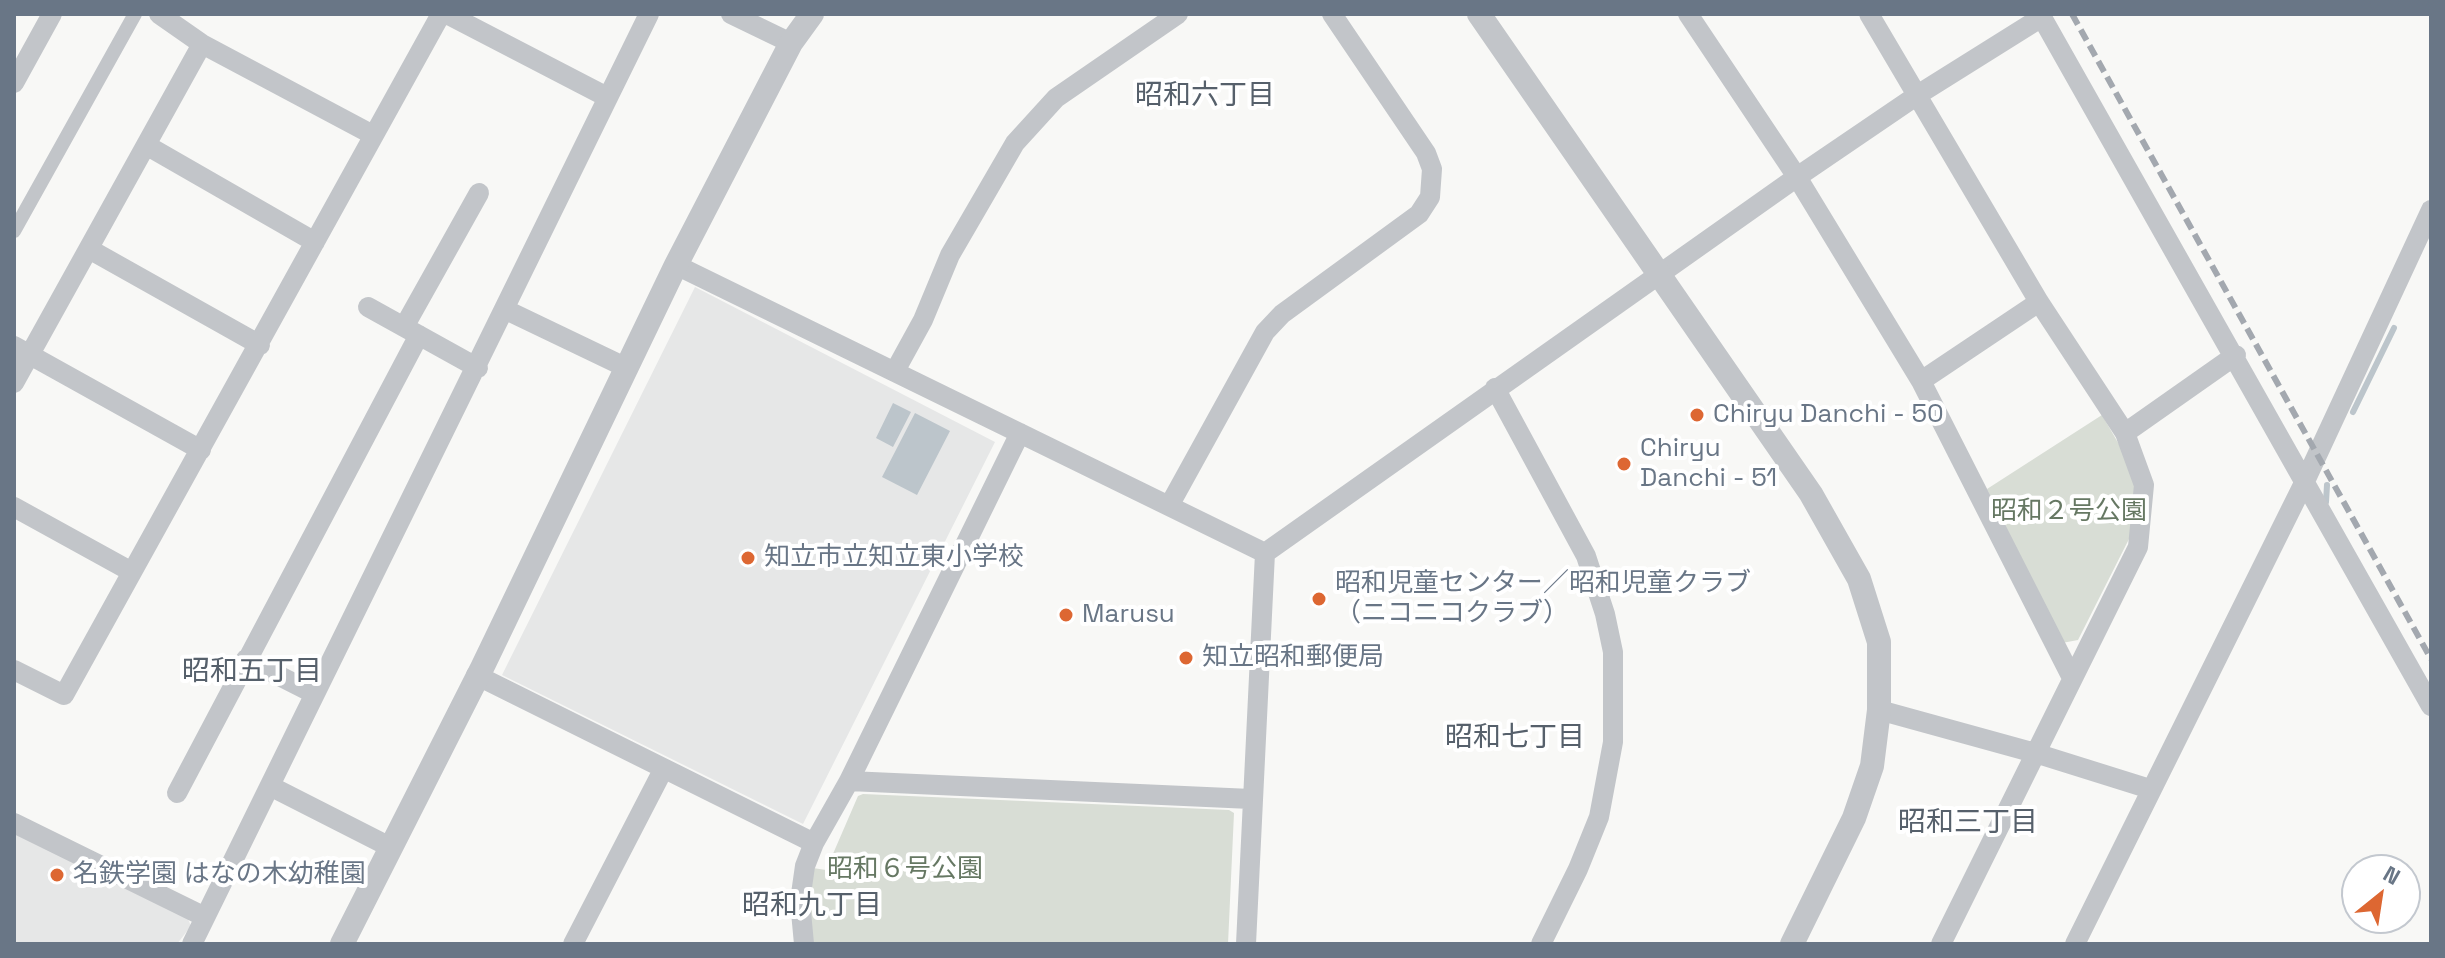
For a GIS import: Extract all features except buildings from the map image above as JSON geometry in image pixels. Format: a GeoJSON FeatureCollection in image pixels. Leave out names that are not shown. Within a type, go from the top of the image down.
{"type":"FeatureCollection","features":[{"type":"Feature","properties":{"kind":"street"},"geometry":{"type":"LineString","coordinates":[[14,83],[21,56],[52,14]]}},
{"type":"Feature","properties":{"kind":"street"},"geometry":{"type":"LineString","coordinates":[[14,231],[135,14]]}},
{"type":"Feature","properties":{"kind":"street"},"geometry":{"type":"LineString","coordinates":[[159,14],[202,44],[373,135]]}},
{"type":"Feature","properties":{"kind":"street"},"geometry":{"type":"LineString","coordinates":[[14,670],[64,695],[441,14]]}},
{"type":"Feature","properties":{"kind":"street"},"geometry":{"type":"LineString","coordinates":[[447,14],[607,97]]}},
{"type":"Feature","properties":{"kind":"street"},"geometry":{"type":"LineString","coordinates":[[14,823],[194,935],[478,368],[649,14]]}},
{"type":"Feature","properties":{"kind":"street"},"geometry":{"type":"LineString","coordinates":[[731,14],[791,43]]}},
{"type":"Feature","properties":{"kind":"street"},"geometry":{"type":"LineString","coordinates":[[342,944],[676,265],[791,43],[812,14]]}},
{"type":"Feature","properties":{"kind":"street"},"geometry":{"type":"LineString","coordinates":[[895,371],[923,320],[950,255],[1015,143],[1056,98],[1178,14]]}},
{"type":"Feature","properties":{"kind":"street"},"geometry":{"type":"LineString","coordinates":[[1169,506],[1265,332],[1282,314],[1419,214],[1430,197],[1432,169],[1426,153],[1332,14]]}},
{"type":"Feature","properties":{"kind":"street"},"geometry":{"type":"LineString","coordinates":[[1479,14],[1811,494],[1859,579],[1879,642],[1879,710],[1872,766],[1854,818],[1792,944]]}},
{"type":"Feature","properties":{"kind":"street"},"geometry":{"type":"LineString","coordinates":[[1688,14],[1797,177],[1921,381],[2072,678]]}},
{"type":"Feature","properties":{"kind":"street"},"geometry":{"type":"LineString","coordinates":[[1869,14],[2039,302],[2125,433],[2144,485],[2138,547],[1941,944]]}},
{"type":"Feature","properties":{"kind":"street"},"geometry":{"type":"LineString","coordinates":[[1265,553],[1495,388],[1662,277],[1797,177],[2041,16],[2236,355],[2431,706]]}},
{"type":"Feature","properties":{"kind":"street"},"geometry":{"type":"LineString","coordinates":[[14,383],[22,350],[89,249],[202,44]]}},
{"type":"Feature","properties":{"kind":"street"},"geometry":{"type":"LineString","coordinates":[[146,145],[315,242]]}},
{"type":"Feature","properties":{"kind":"street"},"geometry":{"type":"LineString","coordinates":[[177,793],[479,193]]}},
{"type":"Feature","properties":{"kind":"street"},"geometry":{"type":"LineString","coordinates":[[2075,944],[2306,479],[2431,210]]}},
{"type":"Feature","properties":{"kind":"street"},"geometry":{"type":"LineString","coordinates":[[89,249],[260,345]]}},
{"type":"Feature","properties":{"kind":"street"},"geometry":{"type":"LineString","coordinates":[[676,265],[1265,553]]}},
{"type":"Feature","properties":{"kind":"street"},"geometry":{"type":"LineString","coordinates":[[1921,381],[2039,302]]}},
{"type":"Feature","properties":{"kind":"street"},"geometry":{"type":"LineString","coordinates":[[368,307],[478,368]]}},
{"type":"Feature","properties":{"kind":"street"},"geometry":{"type":"LineString","coordinates":[[504,309],[625,367]]}},
{"type":"Feature","properties":{"kind":"street"},"geometry":{"type":"LineString","coordinates":[[22,350],[201,450]]}},
{"type":"Feature","properties":{"kind":"street"},"geometry":{"type":"LineString","coordinates":[[2125,433],[2236,355]]}},
{"type":"Feature","properties":{"kind":"street"},"geometry":{"type":"LineString","coordinates":[[1495,388],[1586,556],[1605,614],[1613,652],[1613,742],[1599,817],[1578,869],[1541,944]]}},
{"type":"Feature","properties":{"kind":"street"},"geometry":{"type":"LineString","coordinates":[[804,944],[800,901],[805,866],[814,843],[849,781],[1020,433]]}},
{"type":"Feature","properties":{"kind":"street"},"geometry":{"type":"LineString","coordinates":[[14,507],[132,572]]}},
{"type":"Feature","properties":{"kind":"street"},"geometry":{"type":"LineString","coordinates":[[1246,944],[1265,553]]}},
{"type":"Feature","properties":{"kind":"street"},"geometry":{"type":"LineString","coordinates":[[246,659],[313,693]]}},
{"type":"Feature","properties":{"kind":"street"},"geometry":{"type":"LineString","coordinates":[[476,675],[814,843]]}},
{"type":"Feature","properties":{"kind":"street"},"geometry":{"type":"LineString","coordinates":[[1879,710],[2150,789]]}},
{"type":"Feature","properties":{"kind":"street"},"geometry":{"type":"LineString","coordinates":[[573,944],[663,770]]}},
{"type":"Feature","properties":{"kind":"street"},"geometry":{"type":"LineString","coordinates":[[849,781],[1251,799]]}},
{"type":"Feature","properties":{"kind":"street"},"geometry":{"type":"LineString","coordinates":[[270,786],[390,847]]}},
{"type":"Feature","properties":{"kind":"shaded area","name":"知立市立知立東小学校"},"geometry":{"type":"Polygon","coordinates":[[[695,287],[995,442],[803,824],[502,675],[695,287]]]}},
{"type":"Feature","properties":{"kind":"shaded area"},"geometry":{"type":"Polygon","coordinates":[[[893,403],[911,412],[893,447],[876,438],[893,403]]]}},
{"type":"Feature","properties":{"kind":"shaded area"},"geometry":{"type":"Polygon","coordinates":[[[915,413],[950,431],[917,495],[882,477],[915,413]]]}},
{"type":"Feature","properties":{"kind":"shaded area","name":"名鉄学園 はなの木幼稚園"},"geometry":{"type":"Polygon","coordinates":[[[14,831],[188,919],[191,926],[177,944],[14,944],[14,831]]]}},
{"type":"Feature","properties":{"kind":"green space","name":"昭和２号公園"},"geometry":{"type":"Polygon","coordinates":[[[2102,415],[2128,460],[2135,483],[2130,537],[2078,640],[2062,643],[1987,489],[2102,415]]]}},
{"type":"Feature","properties":{"kind":"green space","name":"昭和６号公園"},"geometry":{"type":"Polygon","coordinates":[[[858,796],[1229,810],[1234,813],[1228,944],[812,944],[808,904],[813,868],[826,870],[858,796]]]}},
{"type":"Feature","properties":{"kind":"waterway"},"geometry":{"type":"LineString","coordinates":[[2353,412],[2394,328]]}},
{"type":"Feature","properties":{"kind":"waterway"},"geometry":{"type":"LineString","coordinates":[[2326,502],[2327,485]]}},
{"type":"Feature","properties":{"kind":"railway"},"geometry":{"type":"LineString","coordinates":[[2072,14],[2431,659]]}},
{"type":"Feature","properties":{"kind":"place","name":"Chiryu Danchi - 50"},"geometry":{"type":"Point","coordinates":[1697,415]}},
{"type":"Feature","properties":{"kind":"place","name":"Chiryu Danchi - 51"},"geometry":{"type":"Point","coordinates":[1624,464]}},
{"type":"Feature","properties":{"kind":"place","name":"知立市立知立東小学校"},"geometry":{"type":"Point","coordinates":[748,558]}},
{"type":"Feature","properties":{"kind":"place","name":"昭和児童センター／昭和児童クラブ （ニコニコクラブ）"},"geometry":{"type":"Point","coordinates":[1319,599]}},
{"type":"Feature","properties":{"kind":"place","name":"Marusu"},"geometry":{"type":"Point","coordinates":[1066,615]}},
{"type":"Feature","properties":{"kind":"place","name":"知立昭和郵便局"},"geometry":{"type":"Point","coordinates":[1186,658]}},
{"type":"Feature","properties":{"kind":"place","name":"名鉄学園 はなの木幼稚園"},"geometry":{"type":"Point","coordinates":[57,875]}},
{"type":"Feature","properties":{"kind":"district","name":"昭和六丁目"},"geometry":{"type":"Point","coordinates":[1205,96]}},
{"type":"Feature","properties":{"kind":"district","name":"昭和五丁目"},"geometry":{"type":"Point","coordinates":[252,672]}},
{"type":"Feature","properties":{"kind":"district","name":"昭和七丁目"},"geometry":{"type":"Point","coordinates":[1515,738]}},
{"type":"Feature","properties":{"kind":"district","name":"昭和三丁目"},"geometry":{"type":"Point","coordinates":[1968,823]}},
{"type":"Feature","properties":{"kind":"district","name":"昭和九丁目"},"geometry":{"type":"Point","coordinates":[812,906]}}]}
